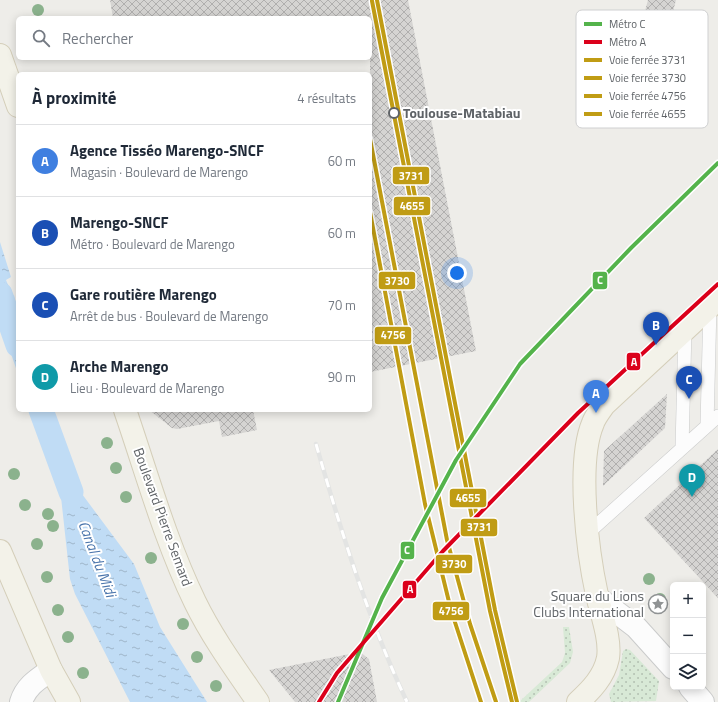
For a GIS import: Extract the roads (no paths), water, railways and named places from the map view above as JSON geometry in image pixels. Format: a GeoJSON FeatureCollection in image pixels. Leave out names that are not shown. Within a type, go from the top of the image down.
{"type":"FeatureCollection","features":[{"type":"Feature","properties":{"kind":"main road"},"geometry":{"type":"LineString","coordinates":[[0,55],[16,100]]}},
{"type":"Feature","properties":{"kind":"main road"},"geometry":{"type":"LineString","coordinates":[[585,695],[602,672],[608,657],[605,627],[598,598],[588,533],[585,469],[587,447],[592,424],[604,405],[714,303]]}},
{"type":"Feature","properties":{"kind":"main road","name":"Boulevard Pierre Semard"},"geometry":{"type":"LineString","coordinates":[[126,412],[163,525],[195,602],[209,627],[258,702]]}},
{"type":"Feature","properties":{"kind":"main road"},"geometry":{"type":"LineString","coordinates":[[0,551],[51,670],[69,702]]}},
{"type":"Feature","properties":{"kind":"street"},"geometry":{"type":"LineString","coordinates":[[598,598],[636,627],[670,665]]}},
{"type":"Feature","properties":{"kind":"street"},"geometry":{"type":"LineString","coordinates":[[21,702],[23,695],[30,684],[51,670]]}},
{"type":"Feature","properties":{"kind":"street"},"geometry":{"type":"LineString","coordinates":[[693,690],[703,702]]}},
{"type":"Feature","properties":{"kind":"lane"},"geometry":{"type":"LineString","coordinates":[[707,425],[714,303]]}},
{"type":"Feature","properties":{"kind":"lane"},"geometry":{"type":"LineString","coordinates":[[682,448],[686,329]]}},
{"type":"Feature","properties":{"kind":"lane"},"geometry":{"type":"LineString","coordinates":[[588,533],[718,416]]}},
{"type":"Feature","properties":{"kind":"water"},"geometry":{"type":"Polygon","coordinates":[[[0,242],[11,277],[6,280],[11,292],[1,298],[0,298],[0,242]]]}},
{"type":"Feature","properties":{"kind":"water"},"geometry":{"type":"Polygon","coordinates":[[[14,295],[16,305],[16,368],[0,322],[0,304],[4,304],[14,295]]]}},
{"type":"Feature","properties":{"kind":"water"},"geometry":{"type":"Polygon","coordinates":[[[31,412],[52,412],[64,448],[57,456],[46,456],[31,412]]]}},
{"type":"Feature","properties":{"kind":"water"},"geometry":{"type":"Polygon","coordinates":[[[67,454],[82,494],[134,564],[160,627],[207,702],[130,702],[75,594],[70,579],[61,497],[47,461],[58,460],[67,454]]]}},
{"type":"Feature","properties":{"kind":"waterway","name":"Canal du Midi"},"geometry":{"type":"LineString","coordinates":[[0,294],[16,339]]}},
{"type":"Feature","properties":{"kind":"waterway","name":"Canal du Midi"},"geometry":{"type":"LineString","coordinates":[[42,412],[71,492]]}},
{"type":"Feature","properties":{"kind":"railway"},"geometry":{"type":"LineString","coordinates":[[316,444],[356,574],[380,639],[407,702]]}},
{"type":"Feature","properties":{"kind":"metro line","name":"C"},"geometry":{"type":"LineString","coordinates":[[338,702],[382,598],[456,460],[520,364],[631,248],[718,163]]}},
{"type":"Feature","properties":{"kind":"metro line","name":"A"},"geometry":{"type":"LineString","coordinates":[[319,702],[337,673],[443,551],[578,413],[718,284]]}},
{"type":"Feature","properties":{"kind":"rail line","name":"3731"},"geometry":{"type":"LineString","coordinates":[[377,0],[495,610],[517,702]]}},
{"type":"Feature","properties":{"kind":"rail line","name":"4655"},"geometry":{"type":"LineString","coordinates":[[372,1],[490,611],[512,702]]}},
{"type":"Feature","properties":{"kind":"rail line","name":"3730"},"geometry":{"type":"LineString","coordinates":[[372,149],[447,540],[470,624],[496,702]]}},
{"type":"Feature","properties":{"kind":"rail line","name":"4756"},"geometry":{"type":"LineString","coordinates":[[372,223],[425,504],[451,610],[481,702]]}},
{"type":"Feature","properties":{"kind":"place","name":"Toulouse-Matabiau"},"geometry":{"type":"Point","coordinates":[394,113]}},
{"type":"Feature","properties":{"kind":"place","name":"Marengo-SNCF"},"geometry":{"type":"Point","coordinates":[656,345]}},
{"type":"Feature","properties":{"kind":"place","name":"Gare routière Marengo"},"geometry":{"type":"Point","coordinates":[689,399]}},
{"type":"Feature","properties":{"kind":"place","name":"Agence Tisséo Marengo-SNCF"},"geometry":{"type":"Point","coordinates":[596,413]}},
{"type":"Feature","properties":{"kind":"place","name":"Arche Marengo"},"geometry":{"type":"Point","coordinates":[692,497]}},
{"type":"Feature","properties":{"kind":"place","name":"Square du Lions Clubs International"},"geometry":{"type":"Point","coordinates":[658,604]}}]}
